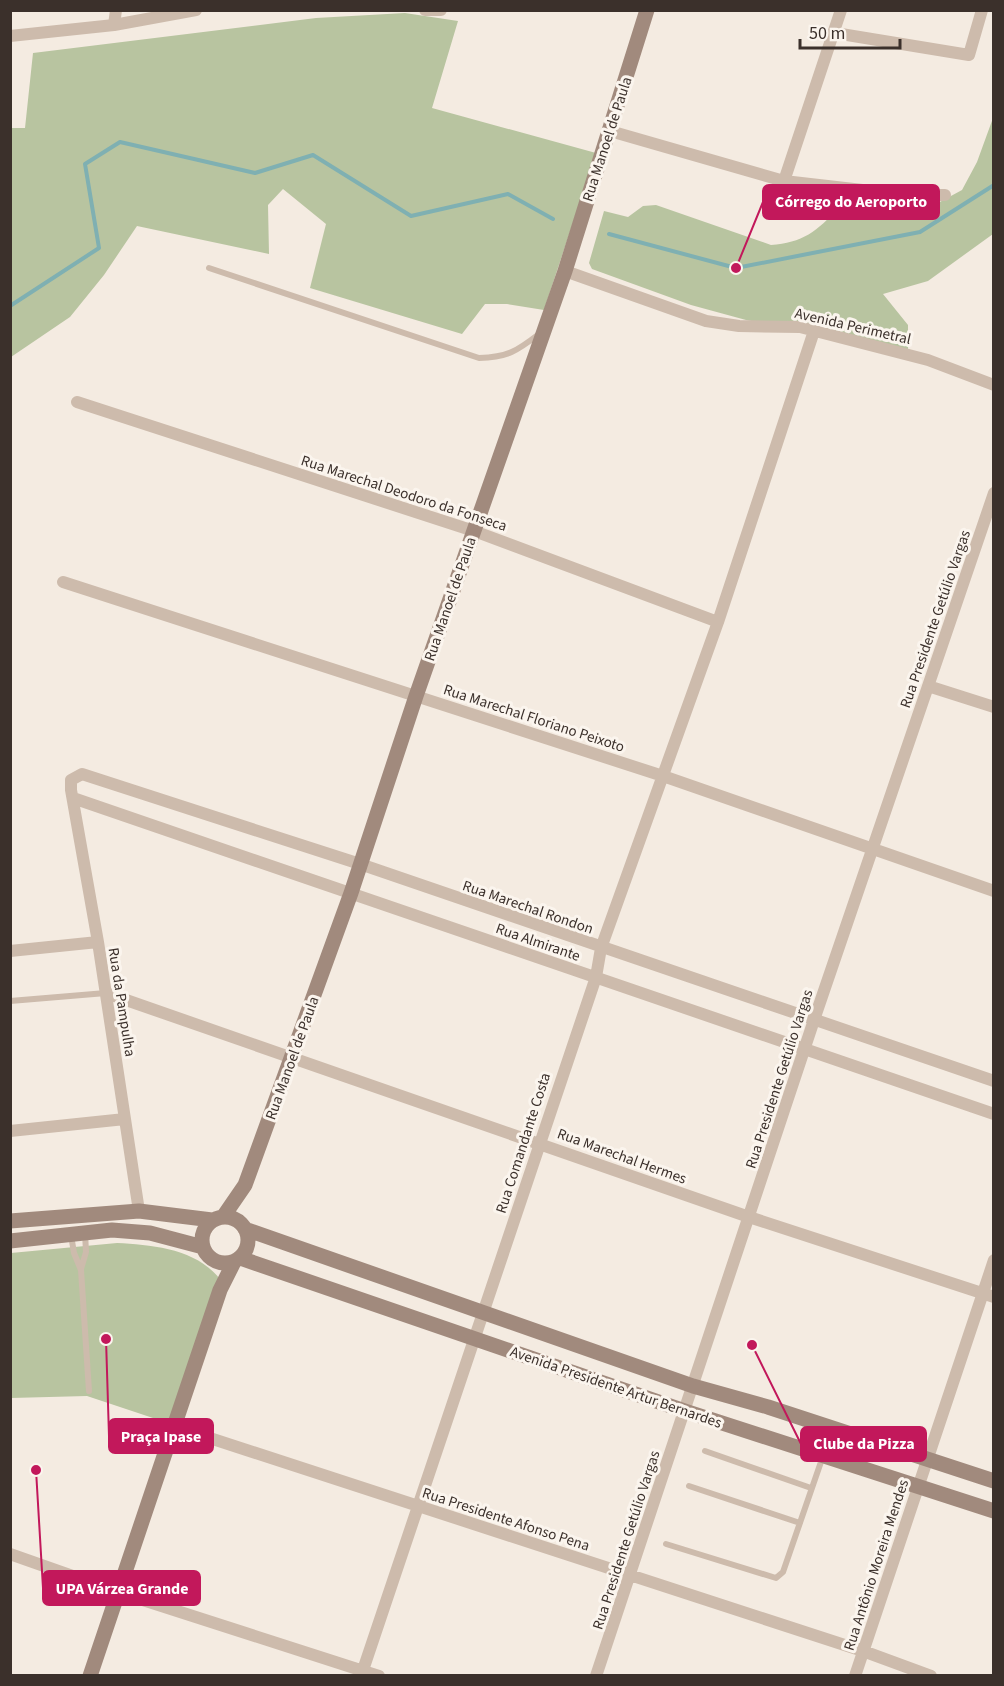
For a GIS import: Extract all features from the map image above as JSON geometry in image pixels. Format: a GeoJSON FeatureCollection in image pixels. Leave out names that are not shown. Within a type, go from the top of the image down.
{"type":"FeatureCollection","features":[{"type":"Feature","properties":{"kind":"main road","name":"Rua Manoel de Paula"},"geometry":{"type":"LineString","coordinates":[[243,1226],[245,1185],[351,893],[416,696],[565,271],[648,10]]}},
{"type":"Feature","properties":{"kind":"main road","name":"Rua Manoel de Paula"},"geometry":{"type":"LineString","coordinates":[[218,1219],[245,1185]]}},
{"type":"Feature","properties":{"kind":"main road"},"geometry":{"type":"LineString","coordinates":[[10,1221],[139,1211],[218,1219],[243,1226],[248,1244],[220,1290],[90,1676]]}},
{"type":"Feature","properties":{"kind":"main road"},"geometry":{"type":"LineString","coordinates":[[218,1219],[203,1232],[220,1290]]}},
{"type":"Feature","properties":{"kind":"main road","name":"Avenida Presidente Artur Bernardes"},"geometry":{"type":"LineString","coordinates":[[243,1226],[483,1314],[693,1386],[768,1407],[993,1481]]}},
{"type":"Feature","properties":{"kind":"main road"},"geometry":{"type":"LineString","coordinates":[[10,1241],[112,1230],[150,1233],[208,1253],[219,1263],[237,1260]]}},
{"type":"Feature","properties":{"kind":"main road","name":"Avenida Presidente Artur Bernardes"},"geometry":{"type":"LineString","coordinates":[[237,1260],[474,1338],[685,1412],[993,1510]]}},
{"type":"Feature","properties":{"kind":"street"},"geometry":{"type":"LineString","coordinates":[[114,25],[116,10]]}},
{"type":"Feature","properties":{"kind":"street"},"geometry":{"type":"LineString","coordinates":[[10,36],[114,25],[196,10]]}},
{"type":"Feature","properties":{"kind":"street"},"geometry":{"type":"LineString","coordinates":[[425,10],[441,10]]}},
{"type":"Feature","properties":{"kind":"street"},"geometry":{"type":"LineString","coordinates":[[784,181],[841,10]]}},
{"type":"Feature","properties":{"kind":"street"},"geometry":{"type":"LineString","coordinates":[[835,33],[969,56],[982,10]]}},
{"type":"Feature","properties":{"kind":"street"},"geometry":{"type":"LineString","coordinates":[[610,131],[784,181],[906,195],[945,195]]}},
{"type":"Feature","properties":{"kind":"street","name":"Avenida Perimetral"},"geometry":{"type":"LineString","coordinates":[[565,271],[706,321],[739,326],[800,327],[928,360],[993,385]]}},
{"type":"Feature","properties":{"kind":"street","name":"Rua Comandante Costa"},"geometry":{"type":"LineString","coordinates":[[362,1673],[596,978],[602,948],[718,622],[814,331]]}},
{"type":"Feature","properties":{"kind":"street","name":"Rua Marechal Deodoro da Fonseca"},"geometry":{"type":"LineString","coordinates":[[77,402],[474,531],[718,622]]}},
{"type":"Feature","properties":{"kind":"street","name":"Rua Presidente Getúlio Vargas"},"geometry":{"type":"LineString","coordinates":[[596,1676],[748,1217],[806,1050],[814,1020],[993,493]]}},
{"type":"Feature","properties":{"kind":"street","name":"Rua Marechal Floriano Peixoto"},"geometry":{"type":"LineString","coordinates":[[63,582],[663,777],[993,891]]}},
{"type":"Feature","properties":{"kind":"street"},"geometry":{"type":"LineString","coordinates":[[928,686],[993,708]]}},
{"type":"Feature","properties":{"kind":"street","name":"Rua Marechal Rondon"},"geometry":{"type":"LineString","coordinates":[[74,798],[71,780],[82,774],[360,864],[993,1081]]}},
{"type":"Feature","properties":{"kind":"street","name":"Rua Almirante"},"geometry":{"type":"LineString","coordinates":[[74,798],[993,1114]]}},
{"type":"Feature","properties":{"kind":"street","name":"Rua da Pampulha"},"geometry":{"type":"LineString","coordinates":[[74,798],[139,1211]]}},
{"type":"Feature","properties":{"kind":"street"},"geometry":{"type":"LineString","coordinates":[[10,951],[98,942]]}},
{"type":"Feature","properties":{"kind":"street","name":"Rua Marechal Hermes"},"geometry":{"type":"LineString","coordinates":[[106,993],[539,1142],[748,1217],[988,1295]]}},
{"type":"Feature","properties":{"kind":"street"},"geometry":{"type":"LineString","coordinates":[[10,1131],[125,1119]]}},
{"type":"Feature","properties":{"kind":"street","name":"Rua Antônio Moreira Mendes"},"geometry":{"type":"LineString","coordinates":[[855,1676],[918,1485],[988,1295],[993,1260]]}},
{"type":"Feature","properties":{"kind":"street","name":"Rua Presidente Afonso Pena"},"geometry":{"type":"LineString","coordinates":[[173,1426],[863,1651],[931,1676]]}},
{"type":"Feature","properties":{"kind":"street"},"geometry":{"type":"LineString","coordinates":[[10,1554],[362,1673],[379,1676]]}},
{"type":"Feature","properties":{"kind":"lane"},"geometry":{"type":"LineString","coordinates":[[209,268],[479,358],[497,357],[516,352],[542,332]]}},
{"type":"Feature","properties":{"kind":"lane"},"geometry":{"type":"LineString","coordinates":[[10,1001],[106,993]]}},
{"type":"Feature","properties":{"kind":"lane"},"geometry":{"type":"LineString","coordinates":[[78,1234],[74,1253],[81,1270],[89,1391]]}},
{"type":"Feature","properties":{"kind":"lane"},"geometry":{"type":"LineString","coordinates":[[78,1234],[86,1252],[81,1270]]}},
{"type":"Feature","properties":{"kind":"lane"},"geometry":{"type":"LineString","coordinates":[[705,1451],[811,1488]]}},
{"type":"Feature","properties":{"kind":"lane"},"geometry":{"type":"LineString","coordinates":[[666,1544],[776,1578],[783,1572],[823,1456]]}},
{"type":"Feature","properties":{"kind":"lane"},"geometry":{"type":"LineString","coordinates":[[688,1486],[800,1524]]}},
{"type":"Feature","properties":{"kind":"green space"},"geometry":{"type":"Polygon","coordinates":[[[405,13],[458,21],[432,108],[596,153],[544,310],[507,304],[485,304],[462,334],[310,288],[326,224],[283,189],[268,205],[269,254],[137,226],[104,275],[70,317],[11,357],[11,128],[25,128],[33,53],[316,18],[405,13]]]}},
{"type":"Feature","properties":{"kind":"green space"},"geometry":{"type":"Polygon","coordinates":[[[993,118],[993,234],[928,281],[883,294],[908,325],[908,350],[746,320],[691,305],[592,269],[589,263],[604,211],[628,217],[643,206],[656,205],[771,245],[792,242],[809,234],[838,208],[873,217],[914,216],[962,190],[977,162],[993,118]]]}},
{"type":"Feature","properties":{"kind":"green space"},"geometry":{"type":"Polygon","coordinates":[[[117,1243],[146,1245],[175,1251],[201,1262],[222,1282],[171,1424],[87,1396],[11,1398],[11,1253],[117,1243]]]}},
{"type":"Feature","properties":{"kind":"waterway"},"geometry":{"type":"LineString","coordinates":[[10,306],[99,248],[85,164],[120,142],[255,173],[313,155],[411,216],[508,194],[553,219]]}},
{"type":"Feature","properties":{"kind":"waterway"},"geometry":{"type":"LineString","coordinates":[[609,234],[736,268],[920,232],[994,185]]}},
{"type":"Feature","properties":{"kind":"place","name":"Córrego do Aeroporto"},"geometry":{"type":"Point","coordinates":[736,268]}},
{"type":"Feature","properties":{"kind":"place","name":"Praça Ipase"},"geometry":{"type":"Point","coordinates":[106,1339]}},
{"type":"Feature","properties":{"kind":"place","name":"Clube da Pizza"},"geometry":{"type":"Point","coordinates":[752,1345]}},
{"type":"Feature","properties":{"kind":"place","name":"UPA Várzea Grande"},"geometry":{"type":"Point","coordinates":[36,1470]}}]}
